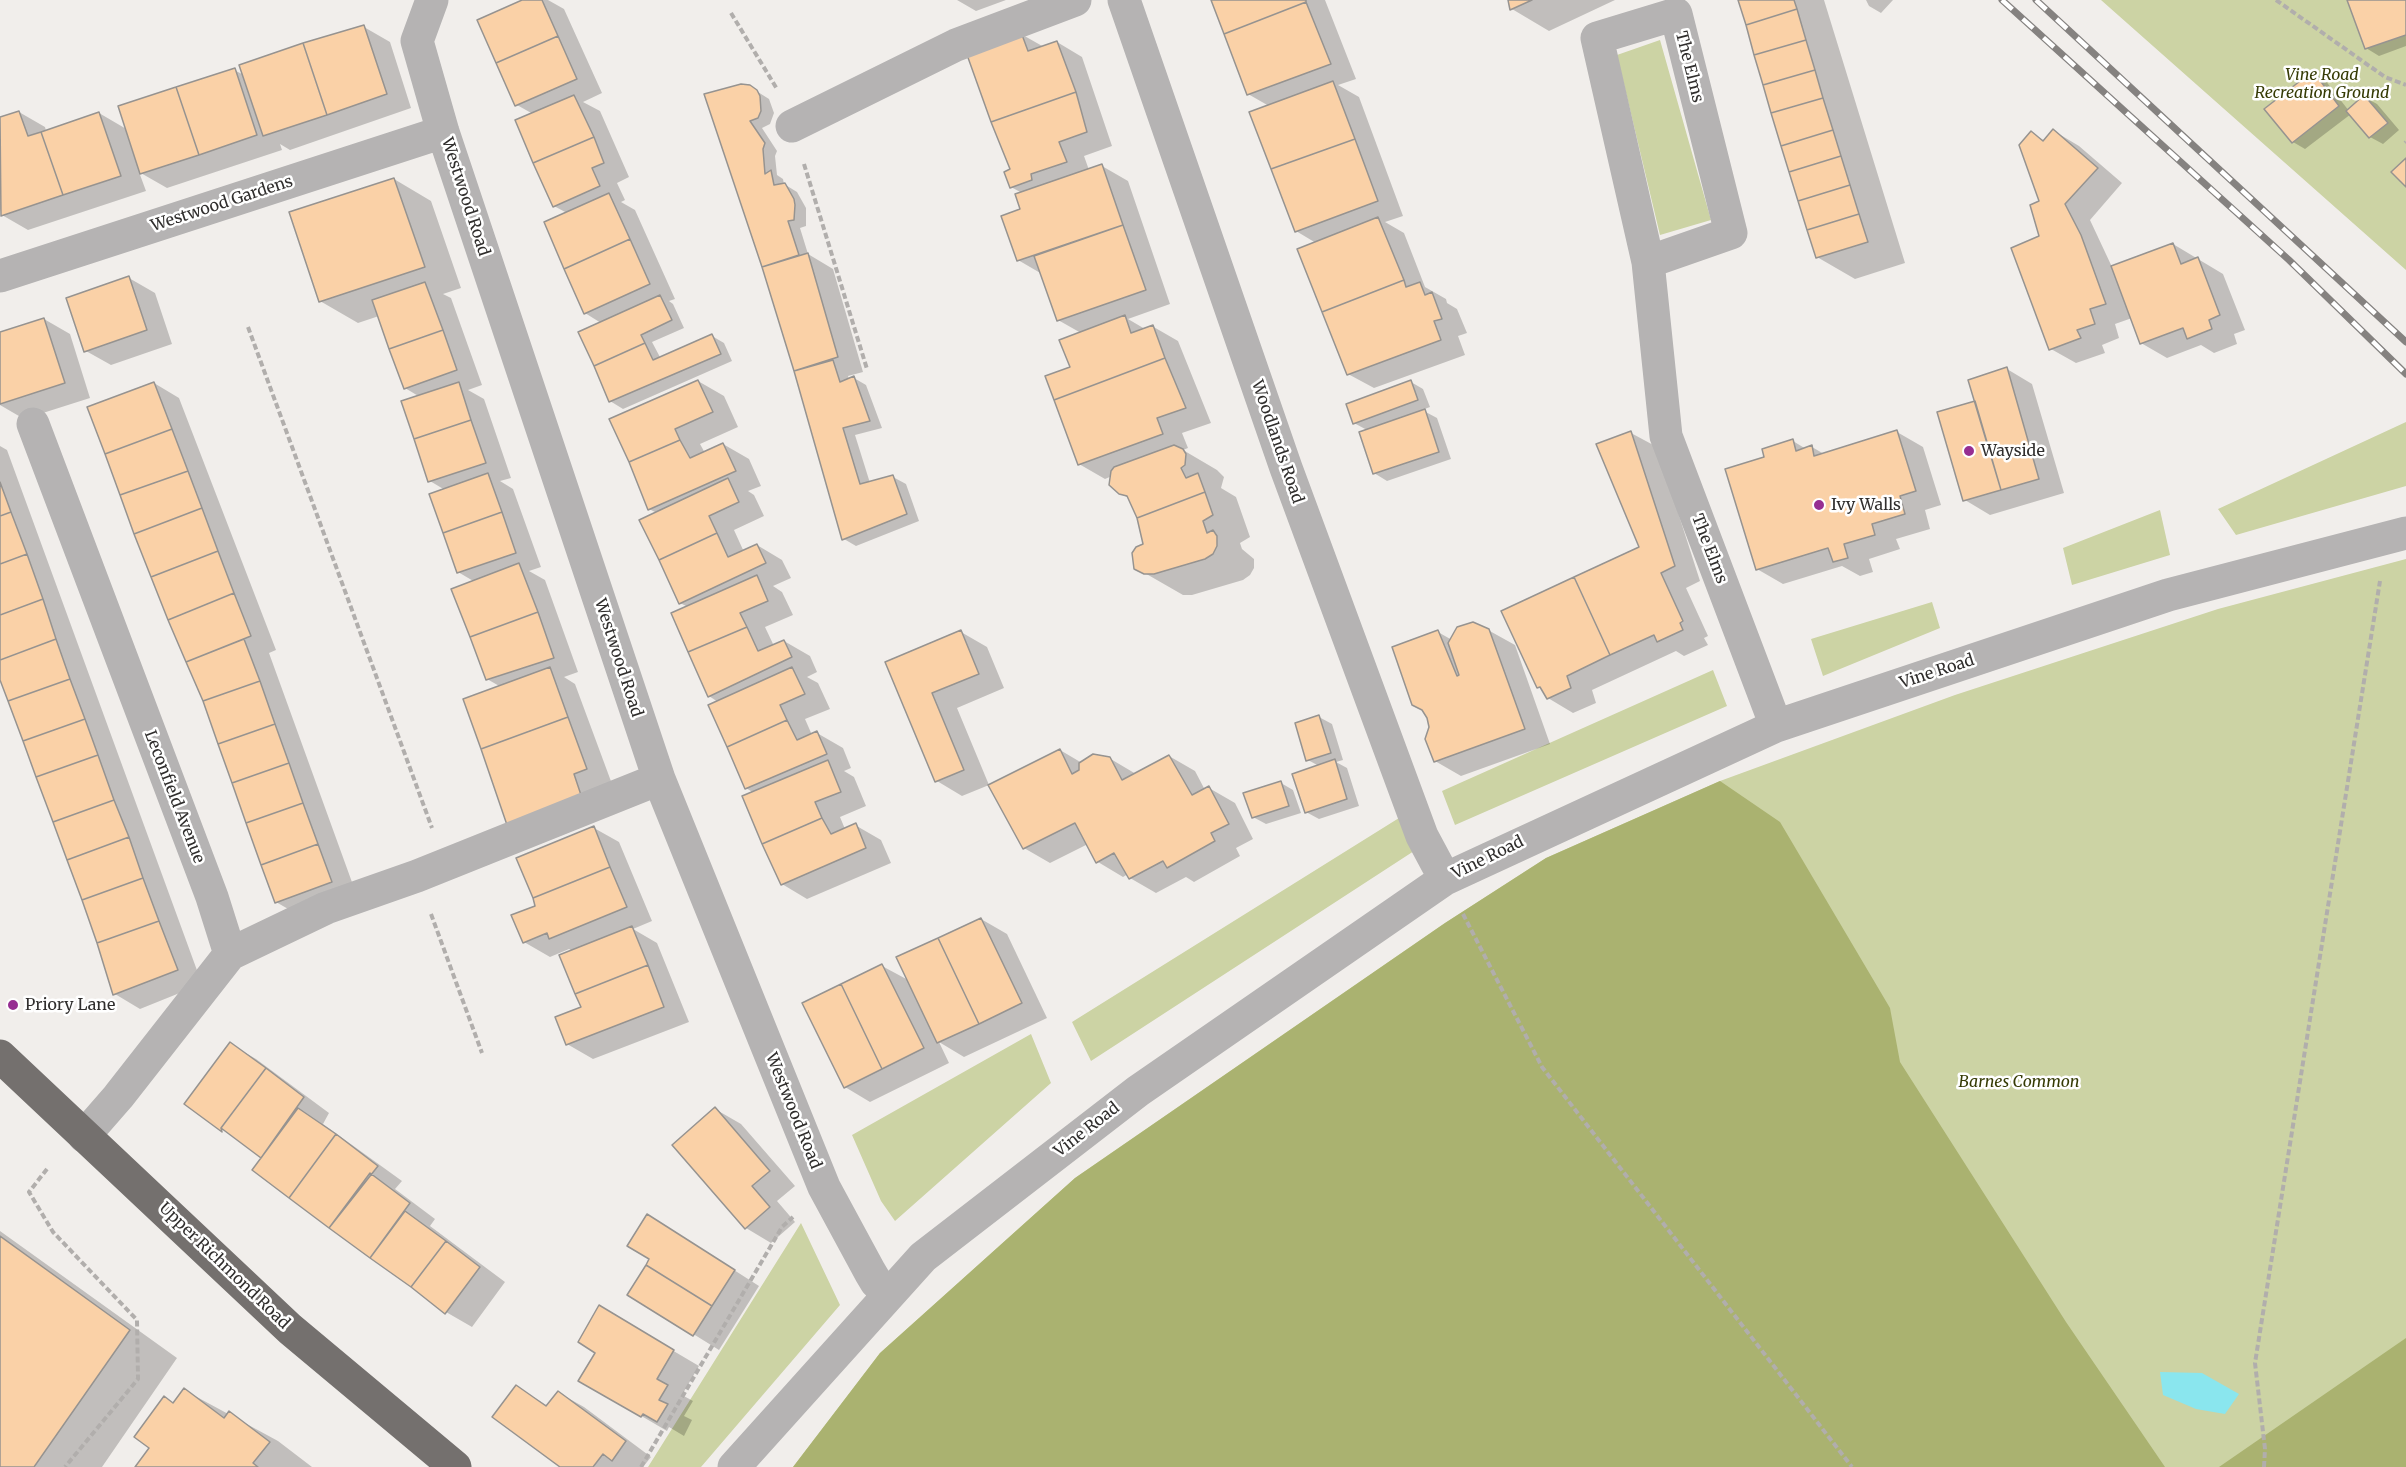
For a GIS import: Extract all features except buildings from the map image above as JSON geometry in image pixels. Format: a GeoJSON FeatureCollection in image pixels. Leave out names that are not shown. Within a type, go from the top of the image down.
{"type":"FeatureCollection","features":[{"type":"Feature","properties":{"kind":"highway","name":"Upper Richmond Road"},"geometry":{"type":"LineString","coordinates":[[0,1056],[290,1329],[455,1467]]}},
{"type":"Feature","properties":{"kind":"street","name":"Westwood Road"},"geometry":{"type":"LineString","coordinates":[[432,0],[417,41],[443,132],[659,779],[824,1187],[876,1282],[888,1293]]}},
{"type":"Feature","properties":{"kind":"street"},"geometry":{"type":"LineString","coordinates":[[792,126],[956,45],[1076,0]]}},
{"type":"Feature","properties":{"kind":"street","name":"Woodlands Road"},"geometry":{"type":"LineString","coordinates":[[1124,0],[1286,468],[1422,836],[1444,879]]}},
{"type":"Feature","properties":{"kind":"street","name":"The Elms"},"geometry":{"type":"LineString","coordinates":[[1648,262],[1740,239],[1684,7],[1597,38],[1648,262],[1666,436],[1776,726]]}},
{"type":"Feature","properties":{"kind":"street","name":"Westwood Gardens"},"geometry":{"type":"LineString","coordinates":[[0,276],[443,132]]}},
{"type":"Feature","properties":{"kind":"street","name":"Leconfield Avenue"},"geometry":{"type":"LineString","coordinates":[[33,424],[212,897],[230,954]]}},
{"type":"Feature","properties":{"kind":"street","name":"Vine Road"},"geometry":{"type":"LineString","coordinates":[[734,1467],[888,1293],[923,1257],[1138,1091],[1444,879],[1776,726],[2168,595],[2396,536]]}},
{"type":"Feature","properties":{"kind":"street"},"geometry":{"type":"LineString","coordinates":[[84,1136],[118,1097],[230,954],[326,908],[431,871],[659,779]]}},
{"type":"Feature","properties":{"kind":"path"},"geometry":{"type":"LineString","coordinates":[[2276,0],[2385,77],[2406,85]]}},
{"type":"Feature","properties":{"kind":"path"},"geometry":{"type":"LineString","coordinates":[[731,13],[773,81],[792,126],[867,369]]}},
{"type":"Feature","properties":{"kind":"path"},"geometry":{"type":"LineString","coordinates":[[248,327],[431,871],[482,1053]]}},
{"type":"Feature","properties":{"kind":"path"},"geometry":{"type":"LineString","coordinates":[[2264,1467],[2265,1449],[2255,1363],[2396,536]]}},
{"type":"Feature","properties":{"kind":"path"},"geometry":{"type":"LineString","coordinates":[[1444,879],[1542,1067],[1852,1467]]}},
{"type":"Feature","properties":{"kind":"path"},"geometry":{"type":"LineString","coordinates":[[47,1169],[29,1192],[53,1232],[137,1320],[138,1379],[65,1467]]}},
{"type":"Feature","properties":{"kind":"path"},"geometry":{"type":"LineString","coordinates":[[641,1467],[782,1227],[824,1187]]}},
{"type":"Feature","properties":{"kind":"green space","name":"Vine Road Recreation Ground"},"geometry":{"type":"Polygon","coordinates":[[[2101,0],[2406,0],[2406,270],[2101,0]]]}},
{"type":"Feature","properties":{"kind":"green space"},"geometry":{"type":"Polygon","coordinates":[[[1660,40],[1711,220],[1660,235],[1617,55],[1660,40]]]}},
{"type":"Feature","properties":{"kind":"green space"},"geometry":{"type":"Polygon","coordinates":[[[2406,422],[2406,486],[2236,535],[2218,509],[2406,422]]]}},
{"type":"Feature","properties":{"kind":"green space"},"geometry":{"type":"Polygon","coordinates":[[[2160,510],[2170,555],[2072,585],[2063,548],[2160,510]]]}},
{"type":"Feature","properties":{"kind":"green space","name":"Barnes Common"},"geometry":{"type":"Polygon","coordinates":[[[2406,559],[2406,1467],[793,1467],[880,1353],[1075,1178],[1445,923],[1546,858],[1720,781],[1955,695],[2218,609],[2406,559]]]}},
{"type":"Feature","properties":{"kind":"green space"},"geometry":{"type":"Polygon","coordinates":[[[1932,602],[1940,628],[1823,676],[1811,639],[1932,602]]]}},
{"type":"Feature","properties":{"kind":"green space"},"geometry":{"type":"Polygon","coordinates":[[[1713,670],[1727,706],[1455,825],[1442,791],[1713,670]]]}},
{"type":"Feature","properties":{"kind":"green space","name":"Barnes Common"},"geometry":{"type":"Polygon","coordinates":[[[1720,781],[1780,822],[1890,1008],[1900,1062],[2066,1322],[2165,1467],[793,1467],[880,1353],[1075,1178],[1445,923],[1546,858],[1720,781]]]}},
{"type":"Feature","properties":{"kind":"green space"},"geometry":{"type":"Polygon","coordinates":[[[1399,818],[1414,851],[1091,1061],[1072,1022],[1399,818]]]}},
{"type":"Feature","properties":{"kind":"green space"},"geometry":{"type":"Polygon","coordinates":[[[1031,1034],[1051,1083],[895,1221],[881,1201],[852,1135],[1031,1034]]]}},
{"type":"Feature","properties":{"kind":"green space"},"geometry":{"type":"Polygon","coordinates":[[[801,1223],[840,1305],[701,1467],[648,1467],[801,1223]]]}},
{"type":"Feature","properties":{"kind":"green space"},"geometry":{"type":"Polygon","coordinates":[[[2406,1338],[2406,1467],[2219,1467],[2406,1338]]]}},
{"type":"Feature","properties":{"kind":"water"},"geometry":{"type":"Polygon","coordinates":[[[2160,1372],[2202,1373],[2239,1394],[2225,1414],[2196,1409],[2163,1395],[2160,1372]]]}},
{"type":"Feature","properties":{"kind":"railway"},"geometry":{"type":"LineString","coordinates":[[2002,0],[2289,260],[2406,374]]}},
{"type":"Feature","properties":{"kind":"railway"},"geometry":{"type":"LineString","coordinates":[[2036,0],[2406,342]]}},
{"type":"Feature","properties":{"kind":"place","name":"Wayside"},"geometry":{"type":"Point","coordinates":[1969,451]}},
{"type":"Feature","properties":{"kind":"place","name":"Ivy Walls"},"geometry":{"type":"Point","coordinates":[1819,505]}},
{"type":"Feature","properties":{"kind":"place","name":"Priory Lane"},"geometry":{"type":"Point","coordinates":[13,1005]}}]}
